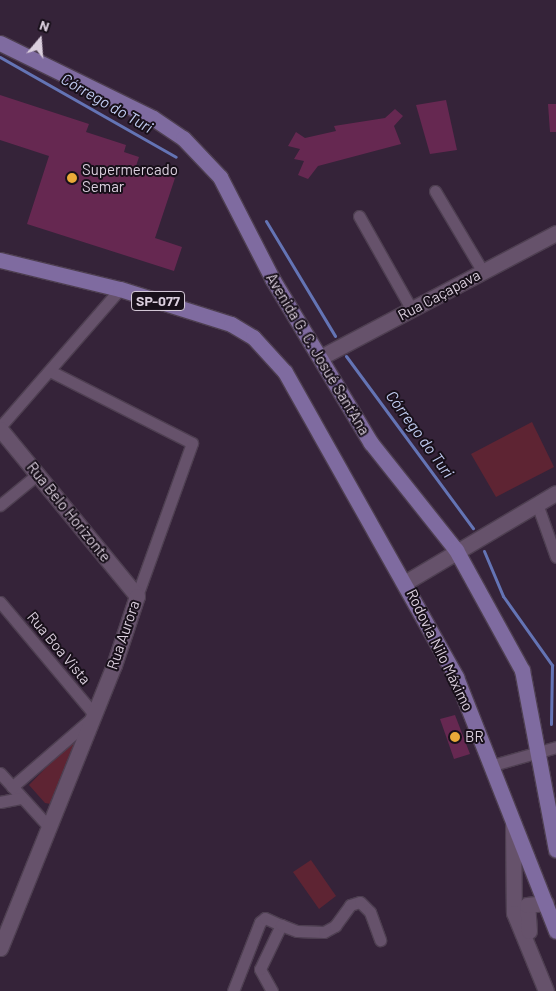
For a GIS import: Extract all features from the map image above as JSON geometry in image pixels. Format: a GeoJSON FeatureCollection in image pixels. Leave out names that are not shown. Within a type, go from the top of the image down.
{"type":"FeatureCollection","features":[{"type":"Feature","properties":{"kind":"main road","name":"Avenida G. C. Josué Sant'Ana"},"geometry":{"type":"LineString","coordinates":[[0,43],[153,118],[203,156],[220,178],[273,280],[371,443],[456,550],[522,670],[556,850]]}},
{"type":"Feature","properties":{"kind":"main road","name":"SP-077"},"geometry":{"type":"LineString","coordinates":[[0,260],[120,289]]}},
{"type":"Feature","properties":{"kind":"main road","name":"Rodovia Nilo Máximo"},"geometry":{"type":"LineString","coordinates":[[120,289],[231,324],[254,337],[293,383],[406,582],[456,677],[493,765],[556,931]]}},
{"type":"Feature","properties":{"kind":"street"},"geometry":{"type":"LineString","coordinates":[[435,191],[483,272]]}},
{"type":"Feature","properties":{"kind":"street"},"geometry":{"type":"LineString","coordinates":[[359,216],[412,310]]}},
{"type":"Feature","properties":{"kind":"street","name":"Rua Caçapava"},"geometry":{"type":"LineString","coordinates":[[321,357],[556,233]]}},
{"type":"Feature","properties":{"kind":"street"},"geometry":{"type":"LineString","coordinates":[[0,428],[120,289]]}},
{"type":"Feature","properties":{"kind":"street","name":"Rua Aurora"},"geometry":{"type":"LineString","coordinates":[[0,948],[94,716],[192,443],[50,371]]}},
{"type":"Feature","properties":{"kind":"street","name":"Rua Belo Horizonte"},"geometry":{"type":"LineString","coordinates":[[0,428],[137,596]]}},
{"type":"Feature","properties":{"kind":"street"},"geometry":{"type":"LineString","coordinates":[[0,505],[38,474]]}},
{"type":"Feature","properties":{"kind":"street"},"geometry":{"type":"LineString","coordinates":[[406,582],[456,550],[556,493]]}},
{"type":"Feature","properties":{"kind":"street"},"geometry":{"type":"LineString","coordinates":[[537,504],[556,557]]}},
{"type":"Feature","properties":{"kind":"street","name":"Rua Boa Vista"},"geometry":{"type":"LineString","coordinates":[[0,602],[94,716]]}},
{"type":"Feature","properties":{"kind":"street"},"geometry":{"type":"LineString","coordinates":[[12,787],[94,716]]}},
{"type":"Feature","properties":{"kind":"street"},"geometry":{"type":"LineString","coordinates":[[493,765],[556,747]]}},
{"type":"Feature","properties":{"kind":"street"},"geometry":{"type":"LineString","coordinates":[[0,773],[48,826]]}},
{"type":"Feature","properties":{"kind":"street"},"geometry":{"type":"LineString","coordinates":[[0,802],[22,798]]}},
{"type":"Feature","properties":{"kind":"street"},"geometry":{"type":"LineString","coordinates":[[513,817],[514,913],[538,966]]}},
{"type":"Feature","properties":{"kind":"street"},"geometry":{"type":"LineString","coordinates":[[233,991],[260,922],[265,918],[297,931],[324,932],[335,926],[350,906],[360,902],[370,912],[380,940]]}},
{"type":"Feature","properties":{"kind":"street"},"geometry":{"type":"LineString","coordinates":[[546,903],[532,903],[525,911],[546,991]]}},
{"type":"Feature","properties":{"kind":"street"},"geometry":{"type":"LineString","coordinates":[[272,991],[260,970],[281,925]]}},
{"type":"Feature","properties":{"kind":"shaded area"},"geometry":{"type":"Polygon","coordinates":[[[532,422],[554,467],[496,497],[471,454],[532,422]]]}},
{"type":"Feature","properties":{"kind":"shaded area"},"geometry":{"type":"Polygon","coordinates":[[[71,742],[76,745],[51,804],[45,803],[29,785],[71,742]]]}},
{"type":"Feature","properties":{"kind":"shaded area"},"geometry":{"type":"Polygon","coordinates":[[[311,860],[336,896],[319,909],[293,872],[311,860]]]}},
{"type":"Feature","properties":{"kind":"building"},"geometry":{"type":"Polygon","coordinates":[[[0,95],[89,124],[86,132],[126,145],[124,152],[139,157],[136,166],[175,178],[155,238],[182,247],[174,271],[27,224],[49,156],[0,140],[0,95]]]}},
{"type":"Feature","properties":{"kind":"building"},"geometry":{"type":"Polygon","coordinates":[[[446,100],[457,150],[430,154],[416,105],[446,100]]]}},
{"type":"Feature","properties":{"kind":"building"},"geometry":{"type":"Polygon","coordinates":[[[548,104],[556,104],[556,132],[550,132],[548,104]]]}},
{"type":"Feature","properties":{"kind":"building"},"geometry":{"type":"Polygon","coordinates":[[[395,109],[403,116],[394,126],[401,144],[318,166],[308,179],[298,175],[304,161],[294,159],[300,149],[288,146],[296,132],[305,138],[336,131],[334,126],[385,118],[395,109]]]}},
{"type":"Feature","properties":{"kind":"building","name":"BR"},"geometry":{"type":"Polygon","coordinates":[[[455,715],[470,754],[454,759],[440,719],[455,715]]]}},
{"type":"Feature","properties":{"kind":"waterway","name":"Córrego do Turi"},"geometry":{"type":"LineString","coordinates":[[0,57],[176,157]]}},
{"type":"Feature","properties":{"kind":"waterway","name":"Córrego do Turi"},"geometry":{"type":"LineString","coordinates":[[266,221],[335,336]]}},
{"type":"Feature","properties":{"kind":"waterway","name":"Córrego do Turi"},"geometry":{"type":"LineString","coordinates":[[346,356],[473,528]]}},
{"type":"Feature","properties":{"kind":"waterway","name":"Córrego do Turi"},"geometry":{"type":"LineString","coordinates":[[484,551],[503,596],[552,665],[551,724]]}},
{"type":"Feature","properties":{"kind":"place","name":"Supermercado Semar"},"geometry":{"type":"Point","coordinates":[72,178]}},
{"type":"Feature","properties":{"kind":"place","name":"BR"},"geometry":{"type":"Point","coordinates":[455,737]}}]}
